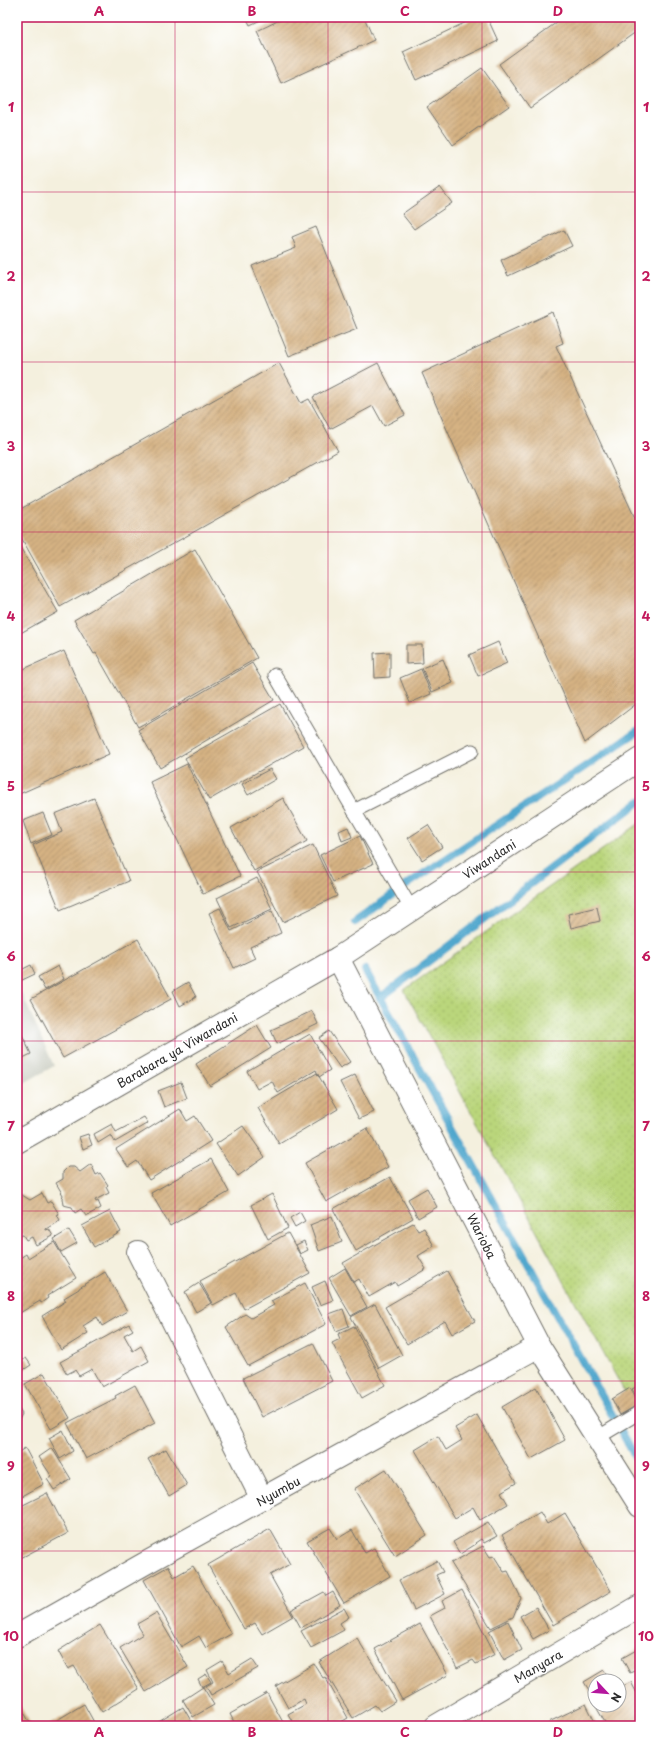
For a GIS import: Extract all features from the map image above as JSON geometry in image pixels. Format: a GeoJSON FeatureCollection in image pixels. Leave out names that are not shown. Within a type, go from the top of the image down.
{"type":"FeatureCollection","features":[{"type":"Feature","properties":{"kind":"street","name":"Viwandani"},"geometry":{"type":"LineString","coordinates":[[338,958],[640,759]]}},
{"type":"Feature","properties":{"kind":"street","name":"Barabara ya Viwandani"},"geometry":{"type":"LineString","coordinates":[[17,1142],[338,958]]}},
{"type":"Feature","properties":{"kind":"street","name":"Warioba"},"geometry":{"type":"LineString","coordinates":[[338,958],[539,1346],[640,1506]]}},
{"type":"Feature","properties":{"kind":"street"},"geometry":{"type":"LineString","coordinates":[[138,1252],[262,1499]]}},
{"type":"Feature","properties":{"kind":"street","name":"Nyumbu"},"geometry":{"type":"LineString","coordinates":[[17,1636],[144,1564],[539,1346]]}},
{"type":"Feature","properties":{"kind":"street","name":"Manyara"},"geometry":{"type":"LineString","coordinates":[[436,1726],[640,1606]]}},
{"type":"Feature","properties":{"kind":"lane"},"geometry":{"type":"LineString","coordinates":[[275,675],[412,910]]}},
{"type":"Feature","properties":{"kind":"lane"},"geometry":{"type":"LineString","coordinates":[[354,811],[472,751]]}},
{"type":"Feature","properties":{"kind":"lane"},"geometry":{"type":"LineString","coordinates":[[597,1438],[640,1412]]}},
{"type":"Feature","properties":{"kind":"shaded area"},"geometry":{"type":"Polygon","coordinates":[[[17,983],[54,1066],[17,1087],[17,983]]]}},
{"type":"Feature","properties":{"kind":"green space"},"geometry":{"type":"Polygon","coordinates":[[[640,823],[640,1420],[404,990],[640,823]]]}},
{"type":"Feature","properties":{"kind":"building"},"geometry":{"type":"Polygon","coordinates":[[[246,17],[267,17],[250,25],[246,17]]]}},
{"type":"Feature","properties":{"kind":"building"},"geometry":{"type":"Polygon","coordinates":[[[286,17],[364,17],[374,40],[281,83],[257,31],[286,17]]]}},
{"type":"Feature","properties":{"kind":"building"},"geometry":{"type":"Polygon","coordinates":[[[477,17],[487,17],[498,41],[416,80],[403,52],[477,17]]]}},
{"type":"Feature","properties":{"kind":"building"},"geometry":{"type":"Polygon","coordinates":[[[564,17],[640,17],[640,29],[530,108],[499,64],[564,17]]]}},
{"type":"Feature","properties":{"kind":"building"},"geometry":{"type":"Polygon","coordinates":[[[482,68],[509,106],[453,145],[427,107],[482,68]]]}},
{"type":"Feature","properties":{"kind":"building"},"geometry":{"type":"Polygon","coordinates":[[[440,187],[452,203],[414,229],[402,214],[440,187]]]}},
{"type":"Feature","properties":{"kind":"building"},"geometry":{"type":"Polygon","coordinates":[[[316,227],[357,329],[289,356],[252,266],[296,248],[292,237],[316,227]]]}},
{"type":"Feature","properties":{"kind":"building"},"geometry":{"type":"Polygon","coordinates":[[[564,230],[572,246],[508,276],[501,260],[564,230]]]}},
{"type":"Feature","properties":{"kind":"building"},"geometry":{"type":"Polygon","coordinates":[[[553,312],[563,343],[556,346],[640,529],[640,701],[585,743],[422,373],[553,312]]]}},
{"type":"Feature","properties":{"kind":"building"},"geometry":{"type":"Polygon","coordinates":[[[279,363],[301,403],[309,399],[338,451],[60,607],[17,530],[17,511],[279,363]]]}},
{"type":"Feature","properties":{"kind":"building"},"geometry":{"type":"Polygon","coordinates":[[[378,363],[405,415],[384,426],[373,406],[330,429],[313,397],[378,363]]]}},
{"type":"Feature","properties":{"kind":"building"},"geometry":{"type":"Polygon","coordinates":[[[17,542],[58,612],[17,635],[17,542]]]}},
{"type":"Feature","properties":{"kind":"building"},"geometry":{"type":"Polygon","coordinates":[[[195,549],[257,658],[138,727],[96,653],[94,654],[74,620],[195,549]]]}},
{"type":"Feature","properties":{"kind":"building"},"geometry":{"type":"Polygon","coordinates":[[[498,642],[507,663],[478,676],[469,655],[498,642]]]}},
{"type":"Feature","properties":{"kind":"building"},"geometry":{"type":"Polygon","coordinates":[[[406,645],[422,645],[423,663],[406,664],[406,645]]]}},
{"type":"Feature","properties":{"kind":"building"},"geometry":{"type":"Polygon","coordinates":[[[64,651],[109,754],[17,795],[17,672],[64,651]]]}},
{"type":"Feature","properties":{"kind":"building"},"geometry":{"type":"Polygon","coordinates":[[[390,652],[390,677],[375,678],[374,653],[390,652]]]}},
{"type":"Feature","properties":{"kind":"building"},"geometry":{"type":"Polygon","coordinates":[[[443,659],[453,683],[432,692],[422,668],[443,659]]]}},
{"type":"Feature","properties":{"kind":"building"},"geometry":{"type":"Polygon","coordinates":[[[252,663],[274,700],[160,768],[138,730],[252,663]]]}},
{"type":"Feature","properties":{"kind":"building"},"geometry":{"type":"Polygon","coordinates":[[[421,669],[431,694],[410,703],[400,678],[421,669]]]}},
{"type":"Feature","properties":{"kind":"building"},"geometry":{"type":"Polygon","coordinates":[[[280,704],[303,746],[209,800],[185,758],[280,704]]]}},
{"type":"Feature","properties":{"kind":"building"},"geometry":{"type":"Polygon","coordinates":[[[187,764],[240,876],[203,894],[150,782],[187,764]]]}},
{"type":"Feature","properties":{"kind":"building"},"geometry":{"type":"Polygon","coordinates":[[[270,769],[276,779],[248,795],[242,784],[270,769]]]}},
{"type":"Feature","properties":{"kind":"building"},"geometry":{"type":"Polygon","coordinates":[[[94,798],[129,881],[60,910],[33,845],[62,832],[55,814],[94,798]]]}},
{"type":"Feature","properties":{"kind":"building"},"geometry":{"type":"Polygon","coordinates":[[[283,798],[307,841],[254,871],[231,828],[283,798]]]}},
{"type":"Feature","properties":{"kind":"building"},"geometry":{"type":"Polygon","coordinates":[[[43,813],[52,835],[31,844],[23,821],[43,813]]]}},
{"type":"Feature","properties":{"kind":"building"},"geometry":{"type":"Polygon","coordinates":[[[428,825],[442,847],[422,860],[408,838],[428,825]]]}},
{"type":"Feature","properties":{"kind":"building"},"geometry":{"type":"Polygon","coordinates":[[[348,827],[352,837],[342,841],[339,831],[348,827]]]}},
{"type":"Feature","properties":{"kind":"building"},"geometry":{"type":"Polygon","coordinates":[[[360,836],[373,864],[333,882],[320,855],[360,836]]]}},
{"type":"Feature","properties":{"kind":"building"},"geometry":{"type":"Polygon","coordinates":[[[313,845],[337,896],[283,922],[257,872],[313,845]]]}},
{"type":"Feature","properties":{"kind":"building"},"geometry":{"type":"Polygon","coordinates":[[[257,878],[272,909],[231,928],[217,898],[257,878]]]}},
{"type":"Feature","properties":{"kind":"building"},"geometry":{"type":"Polygon","coordinates":[[[597,907],[600,921],[571,928],[568,914],[597,907]]]}},
{"type":"Feature","properties":{"kind":"building"},"geometry":{"type":"Polygon","coordinates":[[[220,908],[231,931],[272,911],[281,933],[250,947],[255,958],[234,968],[209,913],[220,908]]]}},
{"type":"Feature","properties":{"kind":"building"},"geometry":{"type":"Polygon","coordinates":[[[138,939],[171,999],[63,1058],[31,999],[138,939]]]}},
{"type":"Feature","properties":{"kind":"building"},"geometry":{"type":"Polygon","coordinates":[[[31,965],[35,974],[18,982],[17,972],[31,965]]]}},
{"type":"Feature","properties":{"kind":"building"},"geometry":{"type":"Polygon","coordinates":[[[58,966],[64,979],[45,990],[38,977],[58,966]]]}},
{"type":"Feature","properties":{"kind":"building"},"geometry":{"type":"Polygon","coordinates":[[[188,982],[196,997],[180,1006],[173,991],[188,982]]]}},
{"type":"Feature","properties":{"kind":"building"},"geometry":{"type":"Polygon","coordinates":[[[312,1011],[318,1024],[277,1044],[271,1030],[312,1011]]]}},
{"type":"Feature","properties":{"kind":"building"},"geometry":{"type":"Polygon","coordinates":[[[17,1024],[31,1054],[17,1061],[17,1024]]]}},
{"type":"Feature","properties":{"kind":"building"},"geometry":{"type":"Polygon","coordinates":[[[257,1025],[271,1048],[210,1086],[196,1064],[257,1025]]]}},
{"type":"Feature","properties":{"kind":"building"},"geometry":{"type":"Polygon","coordinates":[[[329,1031],[350,1062],[340,1068],[319,1038],[329,1031]]]}},
{"type":"Feature","properties":{"kind":"building"},"geometry":{"type":"Polygon","coordinates":[[[310,1034],[330,1070],[319,1077],[316,1070],[278,1093],[272,1081],[257,1089],[247,1071],[310,1034]]]}},
{"type":"Feature","properties":{"kind":"building"},"geometry":{"type":"Polygon","coordinates":[[[317,1073],[338,1109],[279,1144],[258,1108],[317,1073]]]}},
{"type":"Feature","properties":{"kind":"building"},"geometry":{"type":"Polygon","coordinates":[[[355,1075],[374,1112],[359,1119],[340,1082],[355,1075]]]}},
{"type":"Feature","properties":{"kind":"building"},"geometry":{"type":"Polygon","coordinates":[[[181,1082],[187,1098],[164,1107],[158,1091],[181,1082]]]}},
{"type":"Feature","properties":{"kind":"building"},"geometry":{"type":"Polygon","coordinates":[[[180,1109],[187,1121],[195,1116],[211,1141],[149,1180],[137,1161],[128,1167],[116,1149],[180,1109]]]}},
{"type":"Feature","properties":{"kind":"building"},"geometry":{"type":"Polygon","coordinates":[[[144,1117],[148,1123],[115,1142],[111,1135],[98,1143],[94,1134],[112,1124],[116,1132],[144,1117]]]}},
{"type":"Feature","properties":{"kind":"building"},"geometry":{"type":"Polygon","coordinates":[[[243,1126],[265,1157],[238,1176],[216,1144],[243,1126]]]}},
{"type":"Feature","properties":{"kind":"building"},"geometry":{"type":"Polygon","coordinates":[[[367,1128],[388,1167],[326,1202],[305,1163],[367,1128]]]}},
{"type":"Feature","properties":{"kind":"building"},"geometry":{"type":"Polygon","coordinates":[[[88,1134],[92,1145],[83,1149],[79,1137],[88,1134]]]}},
{"type":"Feature","properties":{"kind":"building"},"geometry":{"type":"Polygon","coordinates":[[[211,1159],[229,1192],[170,1226],[151,1193],[211,1159]]]}},
{"type":"Feature","properties":{"kind":"building"},"geometry":{"type":"Polygon","coordinates":[[[91,1164],[96,1175],[100,1173],[108,1185],[106,1187],[109,1193],[95,1200],[96,1202],[98,1201],[101,1208],[86,1216],[81,1209],[75,1213],[72,1207],[63,1205],[63,1195],[56,1183],[63,1179],[63,1172],[68,1167],[74,1167],[80,1172],[91,1164]]]}},
{"type":"Feature","properties":{"kind":"building"},"geometry":{"type":"Polygon","coordinates":[[[390,1177],[413,1218],[356,1251],[333,1209],[390,1177]]]}},
{"type":"Feature","properties":{"kind":"building"},"geometry":{"type":"Polygon","coordinates":[[[427,1188],[437,1207],[418,1218],[408,1199],[427,1188]]]}},
{"type":"Feature","properties":{"kind":"building"},"geometry":{"type":"Polygon","coordinates":[[[42,1193],[47,1203],[51,1201],[59,1214],[57,1215],[60,1220],[46,1229],[49,1229],[53,1236],[36,1245],[32,1237],[26,1240],[23,1235],[17,1236],[17,1196],[22,1195],[30,1200],[42,1193]]]}},
{"type":"Feature","properties":{"kind":"building"},"geometry":{"type":"Polygon","coordinates":[[[272,1194],[288,1228],[268,1239],[251,1205],[272,1194]]]}},
{"type":"Feature","properties":{"kind":"building"},"geometry":{"type":"Polygon","coordinates":[[[110,1211],[121,1232],[94,1247],[82,1226],[110,1211]]]}},
{"type":"Feature","properties":{"kind":"building"},"geometry":{"type":"Polygon","coordinates":[[[300,1212],[305,1221],[295,1227],[290,1218],[300,1212]]]}},
{"type":"Feature","properties":{"kind":"building"},"geometry":{"type":"Polygon","coordinates":[[[332,1216],[342,1242],[319,1251],[310,1225],[332,1216]]]}},
{"type":"Feature","properties":{"kind":"building"},"geometry":{"type":"Polygon","coordinates":[[[413,1223],[418,1231],[424,1228],[434,1246],[418,1256],[426,1269],[397,1286],[395,1282],[369,1297],[359,1279],[354,1282],[343,1263],[413,1223]]]}},
{"type":"Feature","properties":{"kind":"building"},"geometry":{"type":"Polygon","coordinates":[[[69,1230],[77,1243],[61,1252],[54,1239],[69,1230]]]}},
{"type":"Feature","properties":{"kind":"building"},"geometry":{"type":"Polygon","coordinates":[[[288,1233],[310,1273],[244,1309],[236,1293],[213,1305],[200,1281],[288,1233]]]}},
{"type":"Feature","properties":{"kind":"building"},"geometry":{"type":"Polygon","coordinates":[[[304,1241],[308,1250],[300,1254],[296,1245],[304,1241]]]}},
{"type":"Feature","properties":{"kind":"building"},"geometry":{"type":"Polygon","coordinates":[[[54,1242],[76,1278],[47,1296],[48,1298],[41,1303],[40,1301],[18,1314],[17,1260],[26,1254],[28,1258],[54,1242]]]}},
{"type":"Feature","properties":{"kind":"building"},"geometry":{"type":"Polygon","coordinates":[[[345,1268],[367,1307],[351,1316],[329,1278],[345,1268]]]}},
{"type":"Feature","properties":{"kind":"building"},"geometry":{"type":"Polygon","coordinates":[[[447,1271],[475,1321],[452,1334],[445,1321],[407,1344],[385,1307],[447,1271]]]}},
{"type":"Feature","properties":{"kind":"building"},"geometry":{"type":"Polygon","coordinates":[[[105,1272],[127,1311],[102,1326],[97,1317],[83,1326],[88,1333],[61,1350],[42,1316],[66,1301],[64,1298],[105,1272]]]}},
{"type":"Feature","properties":{"kind":"building"},"geometry":{"type":"Polygon","coordinates":[[[325,1281],[333,1300],[320,1305],[312,1287],[325,1281]]]}},
{"type":"Feature","properties":{"kind":"building"},"geometry":{"type":"Polygon","coordinates":[[[199,1283],[211,1303],[196,1312],[185,1292],[199,1283]]]}},
{"type":"Feature","properties":{"kind":"building"},"geometry":{"type":"Polygon","coordinates":[[[305,1283],[326,1324],[248,1366],[226,1327],[245,1314],[251,1318],[274,1305],[271,1301],[305,1283]]]}},
{"type":"Feature","properties":{"kind":"building"},"geometry":{"type":"Polygon","coordinates":[[[375,1304],[402,1355],[379,1368],[351,1317],[375,1304]]]}},
{"type":"Feature","properties":{"kind":"building"},"geometry":{"type":"Polygon","coordinates":[[[343,1309],[349,1326],[336,1331],[329,1314],[343,1309]]]}},
{"type":"Feature","properties":{"kind":"building"},"geometry":{"type":"Polygon","coordinates":[[[129,1324],[133,1330],[124,1335],[133,1351],[141,1346],[149,1361],[102,1387],[92,1369],[79,1376],[75,1370],[67,1374],[60,1362],[129,1324]]]}},
{"type":"Feature","properties":{"kind":"building"},"geometry":{"type":"Polygon","coordinates":[[[354,1326],[385,1385],[362,1398],[332,1343],[340,1339],[338,1334],[354,1326]]]}},
{"type":"Feature","properties":{"kind":"building"},"geometry":{"type":"Polygon","coordinates":[[[313,1343],[332,1381],[262,1417],[243,1378],[313,1343]]]}},
{"type":"Feature","properties":{"kind":"building"},"geometry":{"type":"Polygon","coordinates":[[[26,1358],[31,1365],[17,1374],[17,1364],[26,1358]]]}},
{"type":"Feature","properties":{"kind":"building"},"geometry":{"type":"Polygon","coordinates":[[[44,1373],[70,1418],[51,1429],[25,1384],[44,1373]]]}},
{"type":"Feature","properties":{"kind":"building"},"geometry":{"type":"Polygon","coordinates":[[[135,1385],[155,1423],[86,1459],[67,1423],[116,1398],[115,1396],[135,1385]]]}},
{"type":"Feature","properties":{"kind":"building"},"geometry":{"type":"Polygon","coordinates":[[[640,1385],[640,1403],[632,1389],[640,1385]]]}},
{"type":"Feature","properties":{"kind":"building"},"geometry":{"type":"Polygon","coordinates":[[[536,1387],[565,1440],[531,1459],[502,1407],[536,1387]]]}},
{"type":"Feature","properties":{"kind":"building"},"geometry":{"type":"Polygon","coordinates":[[[630,1388],[639,1404],[620,1415],[612,1399],[630,1388]]]}},
{"type":"Feature","properties":{"kind":"building"},"geometry":{"type":"Polygon","coordinates":[[[17,1406],[22,1414],[17,1424],[17,1406]]]}},
{"type":"Feature","properties":{"kind":"building"},"geometry":{"type":"Polygon","coordinates":[[[477,1415],[516,1483],[501,1492],[508,1504],[480,1520],[473,1507],[455,1518],[415,1450],[438,1436],[446,1450],[462,1440],[455,1428],[477,1415]]]}},
{"type":"Feature","properties":{"kind":"building"},"geometry":{"type":"Polygon","coordinates":[[[63,1430],[73,1451],[60,1459],[49,1438],[63,1430]]]}},
{"type":"Feature","properties":{"kind":"building"},"geometry":{"type":"Polygon","coordinates":[[[25,1448],[44,1484],[17,1499],[17,1453],[25,1448]]]}},
{"type":"Feature","properties":{"kind":"building"},"geometry":{"type":"Polygon","coordinates":[[[52,1448],[71,1479],[54,1490],[47,1479],[52,1477],[39,1457],[52,1448]]]}},
{"type":"Feature","properties":{"kind":"building"},"geometry":{"type":"Polygon","coordinates":[[[166,1449],[187,1485],[169,1496],[148,1459],[166,1449]]]}},
{"type":"Feature","properties":{"kind":"building"},"geometry":{"type":"Polygon","coordinates":[[[386,1469],[427,1535],[395,1556],[354,1489],[386,1469]]]}},
{"type":"Feature","properties":{"kind":"building"},"geometry":{"type":"Polygon","coordinates":[[[47,1493],[68,1533],[17,1560],[17,1508],[47,1493]]]}},
{"type":"Feature","properties":{"kind":"building"},"geometry":{"type":"Polygon","coordinates":[[[540,1512],[547,1524],[565,1513],[611,1591],[553,1625],[502,1535],[540,1512]]]}},
{"type":"Feature","properties":{"kind":"building"},"geometry":{"type":"Polygon","coordinates":[[[488,1522],[497,1536],[484,1543],[481,1539],[460,1554],[453,1542],[488,1522]]]}},
{"type":"Feature","properties":{"kind":"building"},"geometry":{"type":"Polygon","coordinates":[[[330,1528],[337,1539],[352,1530],[365,1553],[374,1548],[390,1576],[344,1603],[307,1541],[330,1528]]]}},
{"type":"Feature","properties":{"kind":"building"},"geometry":{"type":"Polygon","coordinates":[[[270,1529],[290,1564],[270,1575],[293,1616],[262,1634],[255,1623],[244,1629],[208,1565],[270,1529]]]}},
{"type":"Feature","properties":{"kind":"building"},"geometry":{"type":"Polygon","coordinates":[[[483,1546],[490,1557],[494,1556],[504,1572],[508,1571],[521,1598],[513,1617],[491,1628],[451,1563],[483,1546]]]}},
{"type":"Feature","properties":{"kind":"building"},"geometry":{"type":"Polygon","coordinates":[[[437,1561],[443,1572],[436,1575],[445,1594],[414,1610],[399,1580],[437,1561]]]}},
{"type":"Feature","properties":{"kind":"building"},"geometry":{"type":"Polygon","coordinates":[[[169,1566],[174,1577],[193,1566],[231,1634],[206,1648],[199,1636],[181,1647],[144,1580],[169,1566]]]}},
{"type":"Feature","properties":{"kind":"building"},"geometry":{"type":"Polygon","coordinates":[[[462,1590],[495,1654],[476,1664],[473,1660],[457,1668],[430,1616],[445,1608],[442,1601],[462,1590]]]}},
{"type":"Feature","properties":{"kind":"building"},"geometry":{"type":"Polygon","coordinates":[[[324,1592],[326,1596],[333,1592],[340,1605],[301,1628],[291,1610],[324,1592]]]}},
{"type":"Feature","properties":{"kind":"building"},"geometry":{"type":"Polygon","coordinates":[[[536,1607],[549,1630],[533,1639],[520,1616],[536,1607]]]}},
{"type":"Feature","properties":{"kind":"building"},"geometry":{"type":"Polygon","coordinates":[[[344,1608],[349,1617],[340,1623],[344,1630],[311,1648],[301,1631],[344,1608]]]}},
{"type":"Feature","properties":{"kind":"building"},"geometry":{"type":"Polygon","coordinates":[[[156,1613],[188,1667],[146,1692],[120,1648],[143,1634],[137,1624],[156,1613]]]}},
{"type":"Feature","properties":{"kind":"building"},"geometry":{"type":"Polygon","coordinates":[[[508,1621],[522,1650],[504,1660],[489,1631],[508,1621]]]}},
{"type":"Feature","properties":{"kind":"building"},"geometry":{"type":"Polygon","coordinates":[[[420,1624],[448,1675],[402,1700],[375,1649],[420,1624]]]}},
{"type":"Feature","properties":{"kind":"building"},"geometry":{"type":"Polygon","coordinates":[[[100,1625],[139,1689],[102,1712],[74,1666],[68,1669],[58,1651],[100,1625]]]}},
{"type":"Feature","properties":{"kind":"building"},"geometry":{"type":"Polygon","coordinates":[[[357,1638],[396,1701],[380,1711],[375,1705],[353,1718],[319,1662],[357,1638]]]}},
{"type":"Feature","properties":{"kind":"building"},"geometry":{"type":"Polygon","coordinates":[[[640,1648],[640,1668],[630,1673],[622,1658],[640,1648]]]}},
{"type":"Feature","properties":{"kind":"building"},"geometry":{"type":"Polygon","coordinates":[[[252,1659],[258,1668],[211,1695],[206,1686],[213,1682],[207,1670],[222,1661],[229,1673],[252,1659]]]}},
{"type":"Feature","properties":{"kind":"building"},"geometry":{"type":"Polygon","coordinates":[[[314,1664],[323,1678],[325,1677],[348,1718],[334,1726],[295,1726],[288,1714],[306,1704],[304,1699],[288,1708],[276,1686],[314,1664]]]}},
{"type":"Feature","properties":{"kind":"building"},"geometry":{"type":"Polygon","coordinates":[[[206,1674],[211,1682],[202,1687],[198,1679],[206,1674]]]}},
{"type":"Feature","properties":{"kind":"building"},"geometry":{"type":"Polygon","coordinates":[[[587,1680],[587,1687],[584,1682],[587,1680]]]}},
{"type":"Feature","properties":{"kind":"building"},"geometry":{"type":"Polygon","coordinates":[[[631,1682],[640,1699],[640,1726],[607,1726],[600,1713],[627,1713],[627,1684],[631,1682]]]}},
{"type":"Feature","properties":{"kind":"building"},"geometry":{"type":"Polygon","coordinates":[[[203,1687],[214,1705],[193,1717],[183,1700],[203,1687]]]}},
{"type":"Feature","properties":{"kind":"building"},"geometry":{"type":"Polygon","coordinates":[[[267,1693],[285,1726],[236,1726],[230,1714],[267,1693]]]}},
{"type":"Feature","properties":{"kind":"building"},"geometry":{"type":"Polygon","coordinates":[[[17,1701],[32,1726],[17,1726],[17,1701]]]}},
{"type":"Feature","properties":{"kind":"building"},"geometry":{"type":"Polygon","coordinates":[[[84,1704],[96,1726],[47,1726],[84,1704]]]}},
{"type":"Feature","properties":{"kind":"building"},"geometry":{"type":"Polygon","coordinates":[[[586,1704],[587,1713],[590,1713],[597,1726],[551,1726],[549,1722],[586,1704]]]}},
{"type":"Feature","properties":{"kind":"building"},"geometry":{"type":"Polygon","coordinates":[[[183,1707],[194,1726],[152,1726],[183,1707]]]}},
{"type":"Feature","properties":{"kind":"waterway"},"geometry":{"type":"LineString","coordinates":[[355,922],[408,884],[640,730]]}},
{"type":"Feature","properties":{"kind":"waterway"},"geometry":{"type":"LineString","coordinates":[[380,998],[640,801]]}},
{"type":"Feature","properties":{"kind":"waterway"},"geometry":{"type":"LineString","coordinates":[[365,970],[640,1465]]}}]}
